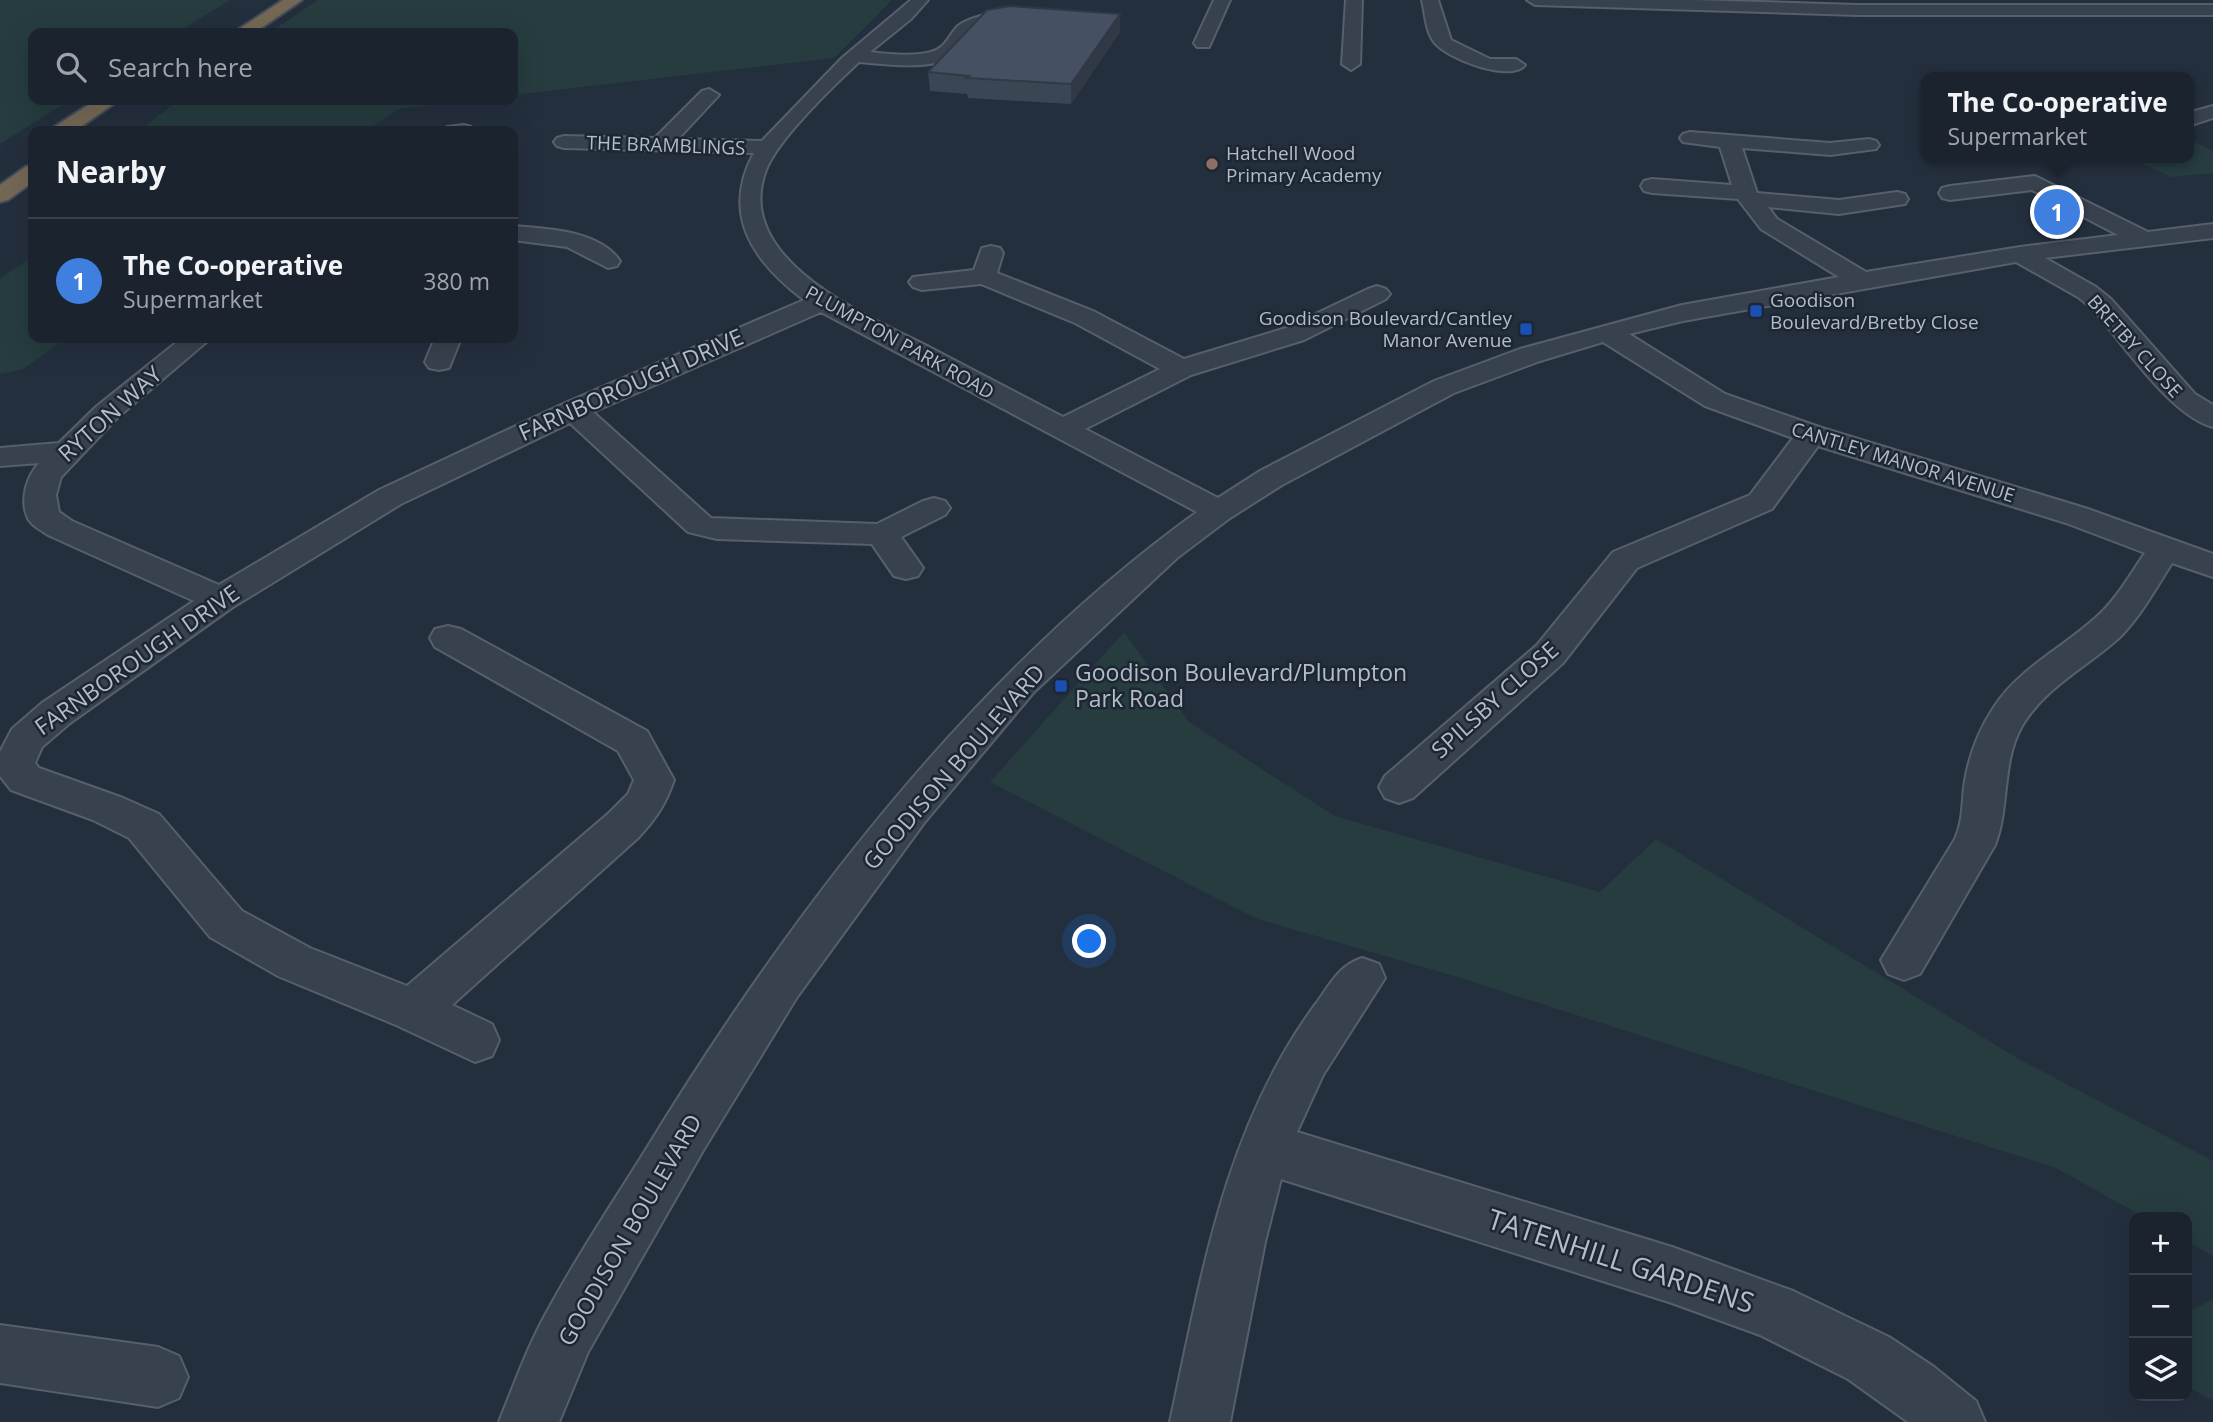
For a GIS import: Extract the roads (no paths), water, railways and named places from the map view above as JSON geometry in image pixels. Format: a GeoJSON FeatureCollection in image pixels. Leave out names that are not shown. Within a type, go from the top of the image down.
{"type":"FeatureCollection","features":[{"type":"Feature","properties":{"kind":"highway"},"geometry":{"type":"LineString","coordinates":[[237,27],[263,0]]}},
{"type":"Feature","properties":{"kind":"highway"},"geometry":{"type":"LineString","coordinates":[[237,27],[294,0]]}},
{"type":"Feature","properties":{"kind":"highway"},"geometry":{"type":"LineString","coordinates":[[72,126],[116,106]]}},
{"type":"Feature","properties":{"kind":"highway"},"geometry":{"type":"LineString","coordinates":[[98,126],[116,106]]}},
{"type":"Feature","properties":{"kind":"highway"},"geometry":{"type":"LineString","coordinates":[[0,171],[28,153]]}},
{"type":"Feature","properties":{"kind":"highway"},"geometry":{"type":"LineString","coordinates":[[0,195],[28,175]]}},
{"type":"Feature","properties":{"kind":"street","name":"PLUMPTON PARK ROAD"},"geometry":{"type":"LineString","coordinates":[[920,0],[855,56],[767,147],[756,168],[749,192],[750,214],[762,245],[781,270],[822,302],[1219,512]]}},
{"type":"Feature","properties":{"kind":"street"},"geometry":{"type":"LineString","coordinates":[[1203,43],[1222,0]]}},
{"type":"Feature","properties":{"kind":"street"},"geometry":{"type":"LineString","coordinates":[[1351,64],[1354,0]]}},
{"type":"Feature","properties":{"kind":"street"},"geometry":{"type":"LineString","coordinates":[[1430,0],[1440,38],[1445,44],[1488,64],[1517,65]]}},
{"type":"Feature","properties":{"kind":"street"},"geometry":{"type":"LineString","coordinates":[[1535,0],[2009,10],[2213,10]]}},
{"type":"Feature","properties":{"kind":"street"},"geometry":{"type":"LineString","coordinates":[[1991,0],[2009,10]]}},
{"type":"Feature","properties":{"kind":"street"},"geometry":{"type":"LineString","coordinates":[[855,56],[906,59],[932,56],[947,52],[964,30],[978,21],[1004,17],[1044,20]]}},
{"type":"Feature","properties":{"kind":"street"},"geometry":{"type":"LineString","coordinates":[[659,146],[709,96]]}},
{"type":"Feature","properties":{"kind":"street"},"geometry":{"type":"LineString","coordinates":[[2194,118],[2213,112]]}},
{"type":"Feature","properties":{"kind":"street"},"geometry":{"type":"LineString","coordinates":[[1690,138],[1830,149],[1869,145]]}},
{"type":"Feature","properties":{"kind":"street","name":"THE BRAMBLINGS"},"geometry":{"type":"LineString","coordinates":[[564,142],[767,147]]}},
{"type":"Feature","properties":{"kind":"street"},"geometry":{"type":"LineString","coordinates":[[1729,142],[1747,196],[1769,224],[1861,280]]}},
{"type":"Feature","properties":{"kind":"street"},"geometry":{"type":"LineString","coordinates":[[1950,192],[2061,180]]}},
{"type":"Feature","properties":{"kind":"street"},"geometry":{"type":"LineString","coordinates":[[2035,183],[2146,240]]}},
{"type":"Feature","properties":{"kind":"street"},"geometry":{"type":"LineString","coordinates":[[1652,186],[1839,207],[1897,199]]}},
{"type":"Feature","properties":{"kind":"street","name":"GOODISON BOULEVARD"},"geometry":{"type":"LineString","coordinates":[[529,1422],[567,1332],[686,1131],[780,982],[909,811],[1021,682],[1165,551],[1219,512],[1271,478],[1444,387],[1530,355],[1606,332],[1682,313],[1861,280],[2020,254],[2213,230]]}},
{"type":"Feature","properties":{"kind":"street"},"geometry":{"type":"LineString","coordinates":[[587,245],[617,233]]}},
{"type":"Feature","properties":{"kind":"street"},"geometry":{"type":"LineString","coordinates":[[518,235],[587,245],[608,261]]}},
{"type":"Feature","properties":{"kind":"street","name":"BRETBY CLOSE"},"geometry":{"type":"LineString","coordinates":[[2020,254],[2095,298],[2185,400],[2213,418]]}},
{"type":"Feature","properties":{"kind":"street"},"geometry":{"type":"LineString","coordinates":[[922,282],[988,265],[1181,369]]}},
{"type":"Feature","properties":{"kind":"street"},"geometry":{"type":"LineString","coordinates":[[1062,429],[1181,369],[1295,334],[1381,290]]}},
{"type":"Feature","properties":{"kind":"street","name":"FARNBOROUGH DRIVE"},"geometry":{"type":"LineString","coordinates":[[413,1010],[294,962],[226,924],[144,826],[108,809],[24,779],[14,765],[13,738],[56,713],[221,598],[390,497],[573,410],[822,302]]}},
{"type":"Feature","properties":{"kind":"street","name":"CANTLEY MANOR AVENUE"},"geometry":{"type":"LineString","coordinates":[[1606,332],[1715,400],[1811,434],[2077,516],[2213,566]]}},
{"type":"Feature","properties":{"kind":"street","name":"RYTON WAY"},"geometry":{"type":"LineString","coordinates":[[192,343],[107,412],[66,452],[46,474],[40,495],[43,516],[60,528],[221,598]]}},
{"type":"Feature","properties":{"kind":"street"},"geometry":{"type":"LineString","coordinates":[[573,410],[700,525],[716,529],[882,534],[934,508]]}},
{"type":"Feature","properties":{"kind":"street","name":"SPILSBY CLOSE"},"geometry":{"type":"LineString","coordinates":[[1399,787],[1550,654],[1625,560],[1761,502],[1811,434]]}},
{"type":"Feature","properties":{"kind":"street"},"geometry":{"type":"LineString","coordinates":[[0,457],[66,452]]}},
{"type":"Feature","properties":{"kind":"street"},"geometry":{"type":"LineString","coordinates":[[882,534],[906,568]]}},
{"type":"Feature","properties":{"kind":"street"},"geometry":{"type":"LineString","coordinates":[[1904,960],[1974,845],[1983,822],[1985,784],[1994,743],[2007,718],[2032,685],[2107,628],[2127,606],[2165,548]]}},
{"type":"Feature","properties":{"kind":"street"},"geometry":{"type":"LineString","coordinates":[[448,638],[633,741],[654,780],[645,803],[624,825],[413,1010],[475,1040]]}},
{"type":"Feature","properties":{"kind":"street"},"geometry":{"type":"LineString","coordinates":[[1200,1422],[1242,1224],[1265,1148],[1300,1070],[1362,978]]}},
{"type":"Feature","properties":{"kind":"street","name":"TATENHILL GARDENS"},"geometry":{"type":"LineString","coordinates":[[1265,1148],[1706,1285],[1792,1317],[1889,1370],[1955,1422]]}},
{"type":"Feature","properties":{"kind":"street"},"geometry":{"type":"LineString","coordinates":[[0,1354],[158,1377]]}},
{"type":"Feature","properties":{"kind":"place","name":"Hatchell Wood Primary Academy"},"geometry":{"type":"Point","coordinates":[1212,164]}},
{"type":"Feature","properties":{"kind":"place","name":"The Co-operative"},"geometry":{"type":"Point","coordinates":[2057,212]}},
{"type":"Feature","properties":{"kind":"place","name":"Goodison Boulevard/Bretby Close"},"geometry":{"type":"Point","coordinates":[1756,311]}},
{"type":"Feature","properties":{"kind":"place","name":"Goodison Boulevard/Cantley Manor Avenue"},"geometry":{"type":"Point","coordinates":[1526,329]}},
{"type":"Feature","properties":{"kind":"place","name":"Goodison Boulevard/Plumpton Park Road"},"geometry":{"type":"Point","coordinates":[1061,686]}}]}
